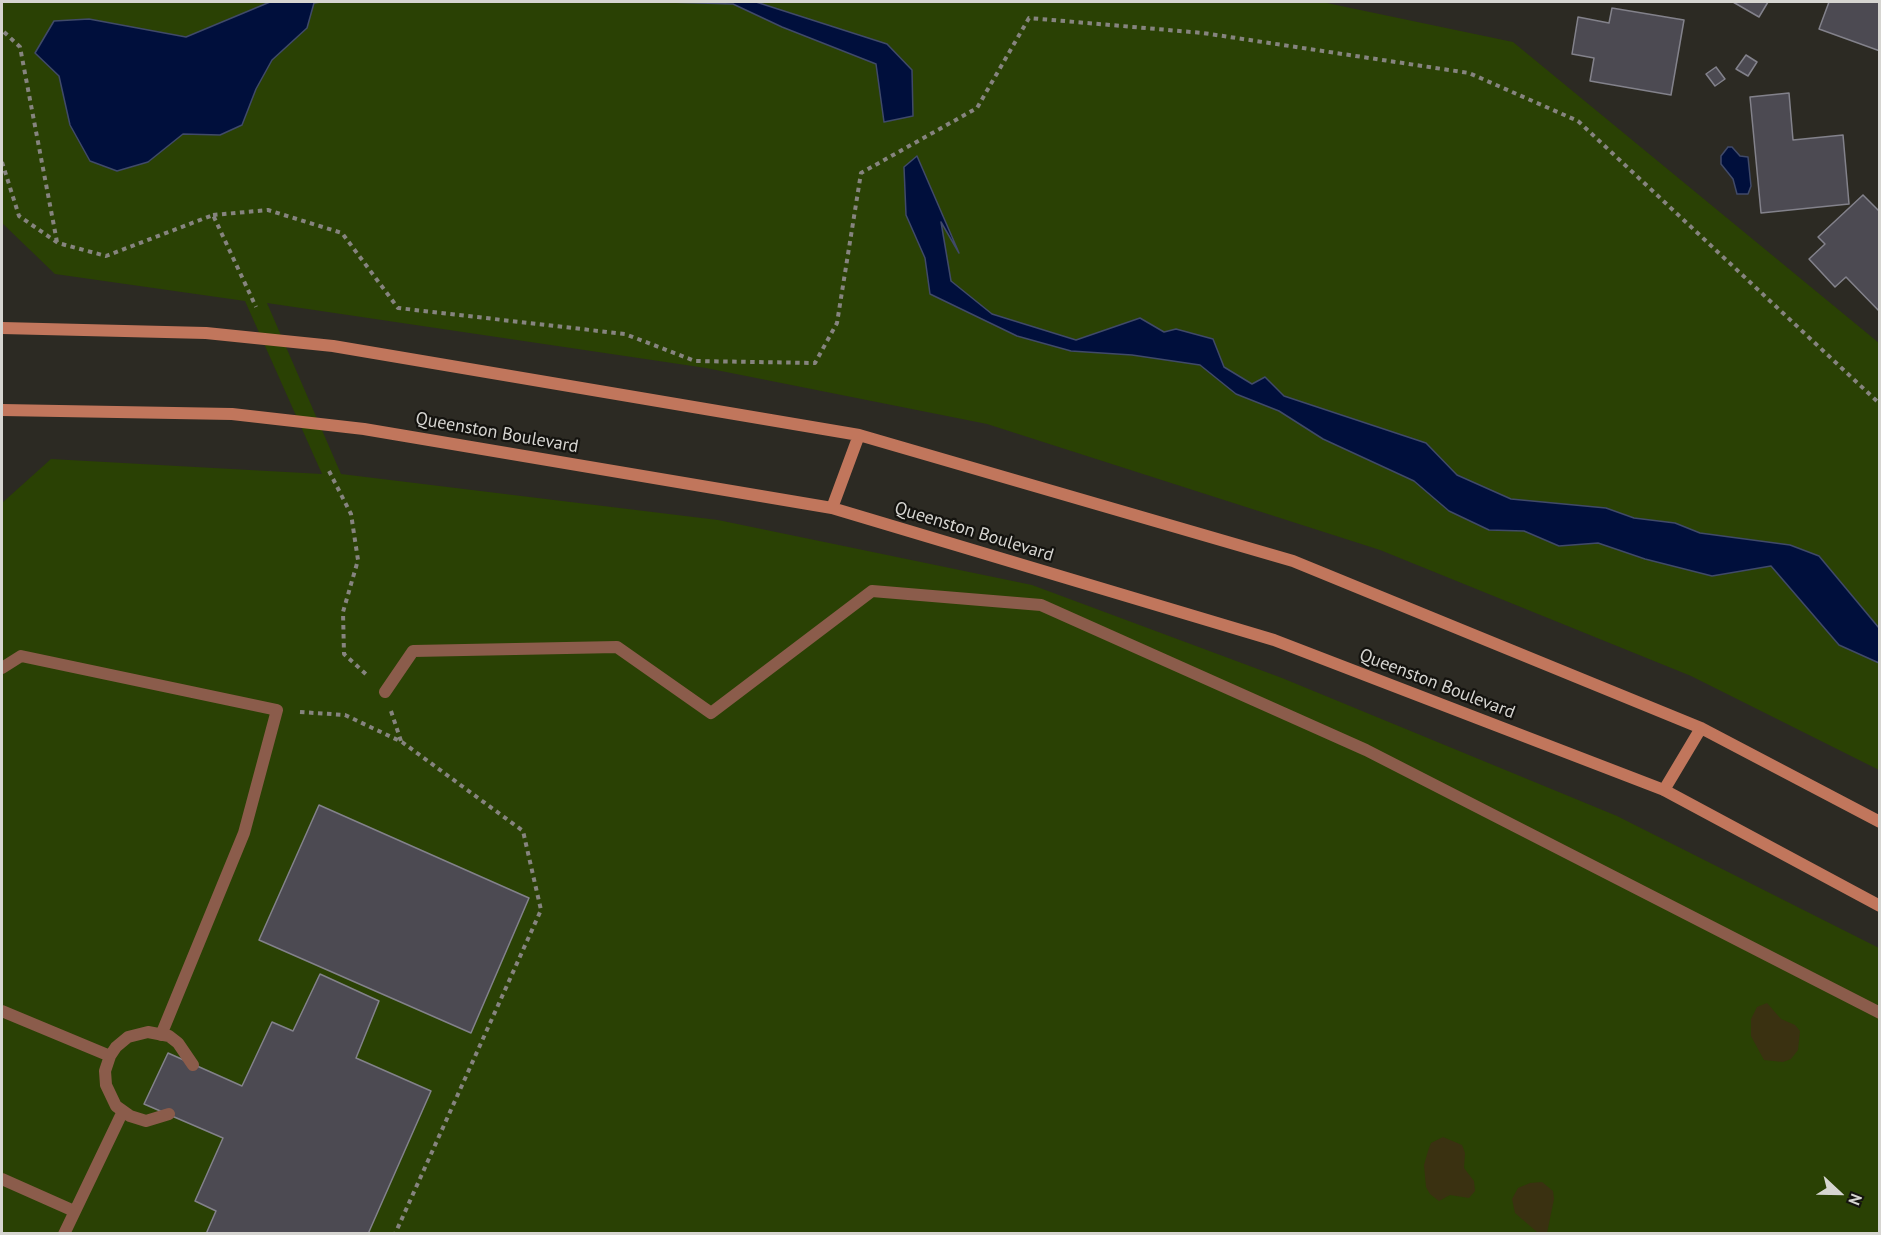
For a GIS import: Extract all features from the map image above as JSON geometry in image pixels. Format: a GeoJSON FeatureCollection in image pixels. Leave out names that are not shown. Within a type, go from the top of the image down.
{"type":"FeatureCollection","features":[{"type":"Feature","properties":{"kind":"main road"},"geometry":{"type":"LineString","coordinates":[[2,328],[206,333],[333,346],[859,435],[1293,561],[1701,728],[1880,822]]}},
{"type":"Feature","properties":{"kind":"main road","name":"Queenston Boulevard"},"geometry":{"type":"LineString","coordinates":[[2,411],[254,416],[364,429],[832,508],[1274,640],[1664,790],[1880,906]]}},
{"type":"Feature","properties":{"kind":"main road"},"geometry":{"type":"LineString","coordinates":[[832,508],[859,435]]}},
{"type":"Feature","properties":{"kind":"main road"},"geometry":{"type":"LineString","coordinates":[[1664,790],[1701,728]]}},
{"type":"Feature","properties":{"kind":"lane"},"geometry":{"type":"LineString","coordinates":[[385,692],[413,651],[617,647],[711,713],[872,591],[1041,605],[1366,750],[1880,1013]]}},
{"type":"Feature","properties":{"kind":"lane"},"geometry":{"type":"LineString","coordinates":[[2,668],[21,656],[277,710],[244,833],[161,1035]]}},
{"type":"Feature","properties":{"kind":"lane"},"geometry":{"type":"LineString","coordinates":[[2,1011],[110,1056]]}},
{"type":"Feature","properties":{"kind":"lane"},"geometry":{"type":"LineString","coordinates":[[169,1114],[146,1121],[130,1116],[111,1100],[106,1085],[105,1071],[110,1056],[116,1047],[128,1037],[148,1032],[178,1043],[193,1065]]}},
{"type":"Feature","properties":{"kind":"lane"},"geometry":{"type":"LineString","coordinates":[[64,1233],[123,1111]]}},
{"type":"Feature","properties":{"kind":"lane"},"geometry":{"type":"LineString","coordinates":[[2,1179],[74,1211]]}},
{"type":"Feature","properties":{"kind":"path"},"geometry":{"type":"LineString","coordinates":[[2,162],[19,216],[57,243],[106,256],[213,215],[268,210],[342,233],[398,308],[625,334],[695,361],[815,363],[837,323],[861,173],[977,108],[1029,18],[1203,33],[1469,73],[1578,121],[1880,404]]}},
{"type":"Feature","properties":{"kind":"path"},"geometry":{"type":"LineString","coordinates":[[4,32],[20,47],[57,243]]}},
{"type":"Feature","properties":{"kind":"path"},"geometry":{"type":"LineString","coordinates":[[213,215],[256,307]]}},
{"type":"Feature","properties":{"kind":"path"},"geometry":{"type":"LineString","coordinates":[[330,471],[351,514],[358,561],[343,612],[344,654],[385,692],[402,742]]}},
{"type":"Feature","properties":{"kind":"path"},"geometry":{"type":"LineString","coordinates":[[277,710],[345,715],[402,742],[523,831],[541,910],[395,1233]]}},
{"type":"Feature","properties":{"kind":"green space"},"geometry":{"type":"Polygon","coordinates":[[[2,2],[1322,2],[1513,42],[1879,343],[1879,770],[1691,676],[1380,550],[987,424],[706,368],[267,303],[341,474],[718,520],[1032,585],[1282,678],[1617,816],[1879,948],[1879,1233],[2,1233],[2,503],[51,459],[322,474],[245,301],[55,274],[2,223],[2,2]]]}},
{"type":"Feature","properties":{"kind":"sand"},"geometry":{"type":"Polygon","coordinates":[[[1767,1003],[1781,1019],[1795,1025],[1800,1031],[1798,1050],[1791,1059],[1783,1062],[1764,1060],[1751,1036],[1751,1019],[1757,1007],[1767,1003]]]}},
{"type":"Feature","properties":{"kind":"sand"},"geometry":{"type":"Polygon","coordinates":[[[1443,1137],[1462,1145],[1465,1153],[1464,1168],[1474,1181],[1475,1191],[1469,1198],[1450,1195],[1439,1201],[1430,1194],[1426,1187],[1424,1165],[1428,1151],[1431,1143],[1443,1137]]]}},
{"type":"Feature","properties":{"kind":"sand"},"geometry":{"type":"Polygon","coordinates":[[[1542,1182],[1553,1191],[1554,1199],[1547,1233],[1537,1232],[1515,1213],[1512,1199],[1518,1188],[1530,1183],[1542,1182]]]}},
{"type":"Feature","properties":{"kind":"water"},"geometry":{"type":"Polygon","coordinates":[[[270,2],[321,2],[314,3],[307,28],[272,60],[256,89],[242,125],[220,135],[183,134],[148,162],[117,171],[90,161],[70,125],[59,76],[35,53],[54,21],[89,19],[186,37],[270,2]]]}},
{"type":"Feature","properties":{"kind":"water"},"geometry":{"type":"Polygon","coordinates":[[[667,2],[756,2],[887,44],[912,70],[913,116],[884,122],[876,64],[782,27],[733,4],[667,2]]]}},
{"type":"Feature","properties":{"kind":"water"},"geometry":{"type":"Polygon","coordinates":[[[1728,147],[1732,147],[1740,156],[1748,157],[1751,186],[1748,194],[1737,194],[1733,179],[1721,164],[1721,156],[1728,147]]]}},
{"type":"Feature","properties":{"kind":"water"},"geometry":{"type":"Polygon","coordinates":[[[917,156],[959,253],[941,222],[951,281],[992,314],[1076,340],[1140,318],[1164,332],[1176,329],[1213,339],[1224,367],[1252,384],[1265,377],[1284,396],[1426,443],[1457,475],[1511,499],[1606,508],[1634,518],[1675,523],[1700,533],[1790,545],[1819,556],[1879,628],[1879,663],[1839,645],[1771,566],[1712,576],[1645,559],[1598,543],[1559,546],[1524,531],[1489,530],[1449,511],[1414,481],[1323,439],[1279,411],[1236,394],[1200,365],[1132,355],[1071,351],[1017,336],[930,294],[925,258],[906,215],[904,167],[917,156]]]}},
{"type":"Feature","properties":{"kind":"building"},"geometry":{"type":"Polygon","coordinates":[[[1733,2],[1768,2],[1759,17],[1733,2]]]}},
{"type":"Feature","properties":{"kind":"building"},"geometry":{"type":"Polygon","coordinates":[[[1829,2],[1880,2],[1880,51],[1819,29],[1829,2]]]}},
{"type":"Feature","properties":{"kind":"building"},"geometry":{"type":"Polygon","coordinates":[[[1612,8],[1684,20],[1671,95],[1590,81],[1594,58],[1572,54],[1578,17],[1609,23],[1612,8]]]}},
{"type":"Feature","properties":{"kind":"building"},"geometry":{"type":"Polygon","coordinates":[[[1746,55],[1757,62],[1748,76],[1736,69],[1746,55]]]}},
{"type":"Feature","properties":{"kind":"building"},"geometry":{"type":"Polygon","coordinates":[[[1716,67],[1725,79],[1715,86],[1706,74],[1716,67]]]}},
{"type":"Feature","properties":{"kind":"building"},"geometry":{"type":"Polygon","coordinates":[[[1789,93],[1793,140],[1843,135],[1849,204],[1761,213],[1750,97],[1789,93]]]}},
{"type":"Feature","properties":{"kind":"building"},"geometry":{"type":"Polygon","coordinates":[[[1863,195],[1880,212],[1880,312],[1846,277],[1835,287],[1809,259],[1825,244],[1818,237],[1863,195]]]}},
{"type":"Feature","properties":{"kind":"building"},"geometry":{"type":"Polygon","coordinates":[[[319,805],[529,898],[471,1033],[259,940],[319,805]]]}},
{"type":"Feature","properties":{"kind":"building"},"geometry":{"type":"Polygon","coordinates":[[[320,974],[379,1001],[356,1058],[431,1091],[368,1234],[206,1234],[216,1211],[195,1201],[223,1138],[144,1104],[168,1053],[242,1086],[272,1022],[293,1031],[320,974]]]}}]}
